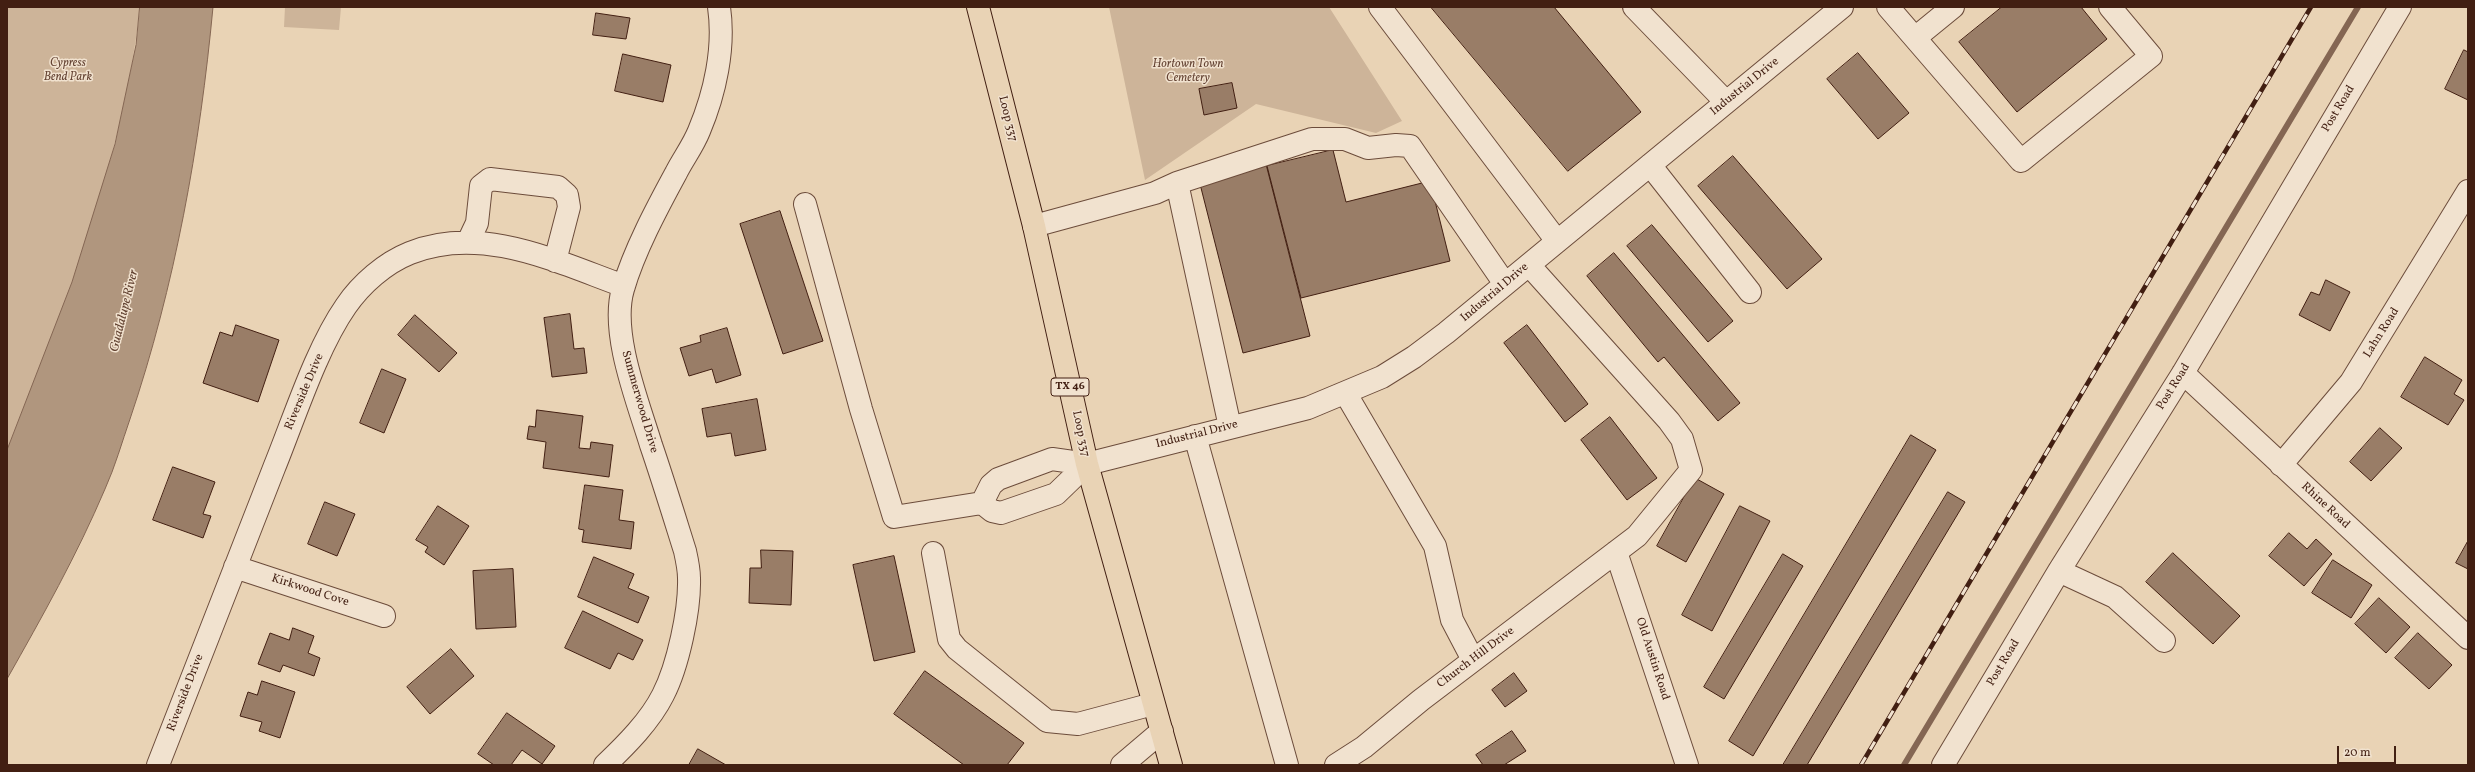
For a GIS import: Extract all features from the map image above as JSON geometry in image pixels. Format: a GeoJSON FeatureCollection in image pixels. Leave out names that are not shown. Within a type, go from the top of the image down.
{"type":"FeatureCollection","features":[{"type":"Feature","properties":{"kind":"main road","name":"Loop 337"},"geometry":{"type":"LineString","coordinates":[[978,7],[1034,226],[1086,464],[1171,765]]}},
{"type":"Feature","properties":{"kind":"street","name":"Summerwood Drive"},"geometry":{"type":"LineString","coordinates":[[605,765],[651,714],[664,694],[680,645],[689,579],[685,551],[633,388],[623,347],[621,314],[624,286],[652,218],[699,132],[713,91],[719,58],[722,23],[719,7]]}},
{"type":"Feature","properties":{"kind":"street"},"geometry":{"type":"LineString","coordinates":[[1380,7],[1557,241]]}},
{"type":"Feature","properties":{"kind":"street"},"geometry":{"type":"LineString","coordinates":[[1634,7],[1726,102]]}},
{"type":"Feature","properties":{"kind":"street","name":"Industrial Drive"},"geometry":{"type":"LineString","coordinates":[[1086,464],[1308,408],[1346,394],[1382,377],[1414,357],[1529,265],[1842,7]]}},
{"type":"Feature","properties":{"kind":"street"},"geometry":{"type":"LineString","coordinates":[[1888,7],[2021,161],[2151,56],[2110,7]]}},
{"type":"Feature","properties":{"kind":"street"},"geometry":{"type":"LineString","coordinates":[[1915,38],[1953,7]]}},
{"type":"Feature","properties":{"kind":"street","name":"Post Road"},"geometry":{"type":"LineString","coordinates":[[1943,765],[2059,571],[2183,373],[2400,7]]}},
{"type":"Feature","properties":{"kind":"street"},"geometry":{"type":"LineString","coordinates":[[1034,226],[1155,193],[1177,183],[1312,139],[1345,139],[1368,148],[1396,145],[1410,146],[1505,284]]}},
{"type":"Feature","properties":{"kind":"street"},"geometry":{"type":"LineString","coordinates":[[1650,164],[1750,292]]}},
{"type":"Feature","properties":{"kind":"street"},"geometry":{"type":"LineString","coordinates":[[468,242],[477,223],[481,186],[490,179],[558,187],[567,195],[568,207],[555,261]]}},
{"type":"Feature","properties":{"kind":"street"},"geometry":{"type":"LineString","coordinates":[[1177,183],[1230,427]]}},
{"type":"Feature","properties":{"kind":"street","name":"Lahn Road"},"geometry":{"type":"LineString","coordinates":[[2281,465],[2351,382],[2468,191]]}},
{"type":"Feature","properties":{"kind":"street"},"geometry":{"type":"LineString","coordinates":[[805,204],[861,409],[894,517],[982,503],[992,511],[1001,513],[1056,494],[1086,464]]}},
{"type":"Feature","properties":{"kind":"street","name":"Riverside Drive"},"geometry":{"type":"LineString","coordinates":[[158,765],[302,399],[329,336],[346,307],[363,285],[389,264],[410,253],[443,244],[468,242],[520,249],[624,286]]}},
{"type":"Feature","properties":{"kind":"street","name":"Church Hill Drive"},"geometry":{"type":"LineString","coordinates":[[1336,765],[1364,747],[1473,660],[1637,536],[1691,470],[1682,439],[1669,421],[1529,265]]}},
{"type":"Feature","properties":{"kind":"street","name":"Rhine Road"},"geometry":{"type":"LineString","coordinates":[[2183,373],[2468,638]]}},
{"type":"Feature","properties":{"kind":"street"},"geometry":{"type":"LineString","coordinates":[[1346,394],[1435,546],[1452,620],[1473,660]]}},
{"type":"Feature","properties":{"kind":"street"},"geometry":{"type":"LineString","coordinates":[[1195,436],[1287,765]]}},
{"type":"Feature","properties":{"kind":"street"},"geometry":{"type":"LineString","coordinates":[[982,503],[991,485],[998,479],[1052,459],[1086,464]]}},
{"type":"Feature","properties":{"kind":"street","name":"Old Austin Road"},"geometry":{"type":"LineString","coordinates":[[1616,552],[1687,765]]}},
{"type":"Feature","properties":{"kind":"street"},"geometry":{"type":"LineString","coordinates":[[934,553],[949,639],[957,649],[1048,721],[1078,724],[1153,704]]}},
{"type":"Feature","properties":{"kind":"street","name":"Kirkwood Cove"},"geometry":{"type":"LineString","coordinates":[[236,567],[384,616]]}},
{"type":"Feature","properties":{"kind":"street"},"geometry":{"type":"LineString","coordinates":[[2059,571],[2116,597],[2164,641]]}},
{"type":"Feature","properties":{"kind":"street"},"geometry":{"type":"LineString","coordinates":[[1122,765],[1162,731]]}},
{"type":"Feature","properties":{"kind":"green space","name":"Cypress Bend Park"},"geometry":{"type":"Polygon","coordinates":[[[7,7],[140,7],[132,63],[120,119],[106,176],[89,233],[50,344],[7,450],[7,7]]]}},
{"type":"Feature","properties":{"kind":"green space"},"geometry":{"type":"Polygon","coordinates":[[[285,7],[341,7],[339,30],[284,27],[285,7]]]}},
{"type":"Feature","properties":{"kind":"green space","name":"Hortown Town Cemetery"},"geometry":{"type":"Polygon","coordinates":[[[1109,7],[1329,7],[1402,121],[1376,133],[1256,104],[1145,180],[1109,7]]]}},
{"type":"Feature","properties":{"kind":"water","name":"Guadalupe River"},"geometry":{"type":"Polygon","coordinates":[[[140,7],[213,7],[201,111],[184,215],[173,267],[146,369],[112,472],[71,562],[7,679],[7,450],[72,282],[115,144],[136,45],[140,7]]]}},
{"type":"Feature","properties":{"kind":"building"},"geometry":{"type":"Polygon","coordinates":[[[1431,7],[1554,7],[1641,112],[1568,171],[1431,7]]]}},
{"type":"Feature","properties":{"kind":"building"},"geometry":{"type":"Polygon","coordinates":[[[2002,7],[2081,7],[2107,39],[2017,112],[1959,42],[2002,7]]]}},
{"type":"Feature","properties":{"kind":"building"},"geometry":{"type":"Polygon","coordinates":[[[596,13],[630,18],[626,39],[593,35],[596,13]]]}},
{"type":"Feature","properties":{"kind":"building"},"geometry":{"type":"Polygon","coordinates":[[[2464,50],[2468,52],[2468,100],[2445,89],[2464,50]]]}},
{"type":"Feature","properties":{"kind":"building"},"geometry":{"type":"Polygon","coordinates":[[[1858,53],[1909,113],[1878,139],[1827,79],[1858,53]]]}},
{"type":"Feature","properties":{"kind":"building"},"geometry":{"type":"Polygon","coordinates":[[[623,54],[671,65],[663,102],[615,91],[623,54]]]}},
{"type":"Feature","properties":{"kind":"building"},"geometry":{"type":"Polygon","coordinates":[[[1232,83],[1237,108],[1204,115],[1199,89],[1232,83]]]}},
{"type":"Feature","properties":{"kind":"building"},"geometry":{"type":"Polygon","coordinates":[[[1333,150],[1346,202],[1430,181],[1450,261],[1301,298],[1267,166],[1333,150]]]}},
{"type":"Feature","properties":{"kind":"building"},"geometry":{"type":"Polygon","coordinates":[[[1733,156],[1822,259],[1787,289],[1698,186],[1733,156]]]}},
{"type":"Feature","properties":{"kind":"building"},"geometry":{"type":"Polygon","coordinates":[[[1266,164],[1310,336],[1243,353],[1199,180],[1266,164]]]}},
{"type":"Feature","properties":{"kind":"building"},"geometry":{"type":"Polygon","coordinates":[[[780,211],[823,341],[783,354],[740,224],[780,211]]]}},
{"type":"Feature","properties":{"kind":"building"},"geometry":{"type":"Polygon","coordinates":[[[1652,225],[1733,321],[1708,342],[1627,246],[1652,225]]]}},
{"type":"Feature","properties":{"kind":"building"},"geometry":{"type":"Polygon","coordinates":[[[1614,253],[1740,403],[1718,421],[1664,357],[1658,362],[1587,276],[1614,253]]]}},
{"type":"Feature","properties":{"kind":"building"},"geometry":{"type":"Polygon","coordinates":[[[2326,280],[2350,292],[2330,331],[2299,315],[2311,292],[2319,295],[2326,280]]]}},
{"type":"Feature","properties":{"kind":"building"},"geometry":{"type":"Polygon","coordinates":[[[570,314],[574,349],[584,348],[587,373],[552,377],[544,318],[570,314]]]}},
{"type":"Feature","properties":{"kind":"building"},"geometry":{"type":"Polygon","coordinates":[[[415,315],[457,353],[439,372],[398,335],[415,315]]]}},
{"type":"Feature","properties":{"kind":"building"},"geometry":{"type":"Polygon","coordinates":[[[236,325],[279,340],[258,402],[203,383],[220,332],[232,336],[236,325]]]}},
{"type":"Feature","properties":{"kind":"building"},"geometry":{"type":"Polygon","coordinates":[[[1527,325],[1588,404],[1565,422],[1504,343],[1527,325]]]}},
{"type":"Feature","properties":{"kind":"building"},"geometry":{"type":"Polygon","coordinates":[[[727,328],[741,375],[716,383],[712,369],[689,376],[680,348],[701,342],[700,336],[727,328]]]}},
{"type":"Feature","properties":{"kind":"building"},"geometry":{"type":"Polygon","coordinates":[[[2425,357],[2462,380],[2454,394],[2464,400],[2448,425],[2401,397],[2425,357]]]}},
{"type":"Feature","properties":{"kind":"building"},"geometry":{"type":"Polygon","coordinates":[[[382,369],[406,379],[384,433],[360,423],[382,369]]]}},
{"type":"Feature","properties":{"kind":"building"},"geometry":{"type":"Polygon","coordinates":[[[757,399],[766,450],[735,456],[731,433],[707,437],[702,409],[757,399]]]}},
{"type":"Feature","properties":{"kind":"building"},"geometry":{"type":"Polygon","coordinates":[[[537,410],[583,416],[579,448],[590,449],[591,442],[613,445],[609,477],[543,468],[546,442],[527,439],[529,426],[535,427],[537,410]]]}},
{"type":"Feature","properties":{"kind":"building"},"geometry":{"type":"Polygon","coordinates":[[[1610,417],[1657,478],[1627,500],[1581,440],[1610,417]]]}},
{"type":"Feature","properties":{"kind":"building"},"geometry":{"type":"Polygon","coordinates":[[[2380,428],[2402,448],[2371,481],[2350,462],[2380,428]]]}},
{"type":"Feature","properties":{"kind":"building"},"geometry":{"type":"Polygon","coordinates":[[[1911,435],[1936,450],[1753,756],[1729,741],[1911,435]]]}},
{"type":"Feature","properties":{"kind":"building"},"geometry":{"type":"Polygon","coordinates":[[[173,467],[215,482],[203,514],[211,516],[203,538],[153,520],[173,467]]]}},
{"type":"Feature","properties":{"kind":"building"},"geometry":{"type":"Polygon","coordinates":[[[1695,478],[1724,494],[1686,562],[1657,546],[1695,478]]]}},
{"type":"Feature","properties":{"kind":"building"},"geometry":{"type":"Polygon","coordinates":[[[585,485],[623,490],[619,520],[634,522],[631,549],[582,542],[584,530],[579,529],[585,485]]]}},
{"type":"Feature","properties":{"kind":"building"},"geometry":{"type":"Polygon","coordinates":[[[1948,492],[1965,502],[1807,765],[1783,765],[1948,492]]]}},
{"type":"Feature","properties":{"kind":"building"},"geometry":{"type":"Polygon","coordinates":[[[325,502],[355,514],[337,556],[308,544],[325,502]]]}},
{"type":"Feature","properties":{"kind":"building"},"geometry":{"type":"Polygon","coordinates":[[[438,506],[469,526],[444,565],[425,552],[428,547],[416,540],[438,506]]]}},
{"type":"Feature","properties":{"kind":"building"},"geometry":{"type":"Polygon","coordinates":[[[1740,506],[1770,521],[1712,631],[1682,615],[1740,506]]]}},
{"type":"Feature","properties":{"kind":"building"},"geometry":{"type":"Polygon","coordinates":[[[2289,533],[2307,549],[2316,539],[2332,554],[2304,586],[2269,556],[2289,533]]]}},
{"type":"Feature","properties":{"kind":"building"},"geometry":{"type":"Polygon","coordinates":[[[2468,541],[2468,569],[2456,563],[2468,541]]]}},
{"type":"Feature","properties":{"kind":"building"},"geometry":{"type":"Polygon","coordinates":[[[761,550],[793,551],[791,605],[749,603],[750,568],[761,568],[761,550]]]}},
{"type":"Feature","properties":{"kind":"building"},"geometry":{"type":"Polygon","coordinates":[[[2173,553],[2240,616],[2213,644],[2146,582],[2173,553]]]}},
{"type":"Feature","properties":{"kind":"building"},"geometry":{"type":"Polygon","coordinates":[[[1783,554],[1803,566],[1724,699],[1704,687],[1783,554]]]}},
{"type":"Feature","properties":{"kind":"building"},"geometry":{"type":"Polygon","coordinates":[[[894,556],[915,652],[874,661],[853,565],[894,556]]]}},
{"type":"Feature","properties":{"kind":"building"},"geometry":{"type":"Polygon","coordinates":[[[594,557],[634,574],[628,588],[649,597],[638,623],[578,597],[594,557]]]}},
{"type":"Feature","properties":{"kind":"building"},"geometry":{"type":"Polygon","coordinates":[[[2333,560],[2372,585],[2351,618],[2312,593],[2333,560]]]}},
{"type":"Feature","properties":{"kind":"building"},"geometry":{"type":"Polygon","coordinates":[[[513,569],[516,627],[476,629],[473,571],[513,569]]]}},
{"type":"Feature","properties":{"kind":"building"},"geometry":{"type":"Polygon","coordinates":[[[2379,598],[2410,627],[2386,653],[2355,624],[2379,598]]]}},
{"type":"Feature","properties":{"kind":"building"},"geometry":{"type":"Polygon","coordinates":[[[583,611],[643,640],[633,660],[618,653],[610,669],[565,648],[583,611]]]}},
{"type":"Feature","properties":{"kind":"building"},"geometry":{"type":"Polygon","coordinates":[[[293,628],[314,636],[308,653],[320,658],[314,676],[283,665],[280,672],[258,664],[270,633],[289,640],[293,628]]]}},
{"type":"Feature","properties":{"kind":"building"},"geometry":{"type":"Polygon","coordinates":[[[2418,633],[2452,665],[2429,689],[2395,658],[2418,633]]]}},
{"type":"Feature","properties":{"kind":"building"},"geometry":{"type":"Polygon","coordinates":[[[451,649],[474,676],[430,714],[407,687],[451,649]]]}},
{"type":"Feature","properties":{"kind":"building"},"geometry":{"type":"Polygon","coordinates":[[[925,671],[1024,743],[1007,765],[964,765],[894,714],[925,671]]]}},
{"type":"Feature","properties":{"kind":"building"},"geometry":{"type":"Polygon","coordinates":[[[1514,673],[1527,691],[1505,707],[1492,690],[1514,673]]]}},
{"type":"Feature","properties":{"kind":"building"},"geometry":{"type":"Polygon","coordinates":[[[262,681],[295,692],[280,738],[259,731],[262,722],[240,716],[248,692],[257,695],[262,681]]]}},
{"type":"Feature","properties":{"kind":"building"},"geometry":{"type":"Polygon","coordinates":[[[507,713],[555,746],[542,764],[522,750],[511,765],[494,765],[478,754],[507,713]]]}},
{"type":"Feature","properties":{"kind":"building"},"geometry":{"type":"Polygon","coordinates":[[[1512,731],[1526,751],[1504,765],[1483,765],[1476,755],[1512,731]]]}},
{"type":"Feature","properties":{"kind":"building"},"geometry":{"type":"Polygon","coordinates":[[[698,749],[726,765],[689,765],[698,749]]]}},
{"type":"Feature","properties":{"kind":"waterway"},"geometry":{"type":"LineString","coordinates":[[1904,765],[2358,7]]}},
{"type":"Feature","properties":{"kind":"railway"},"geometry":{"type":"LineString","coordinates":[[1861,765],[2311,7]]}}]}
